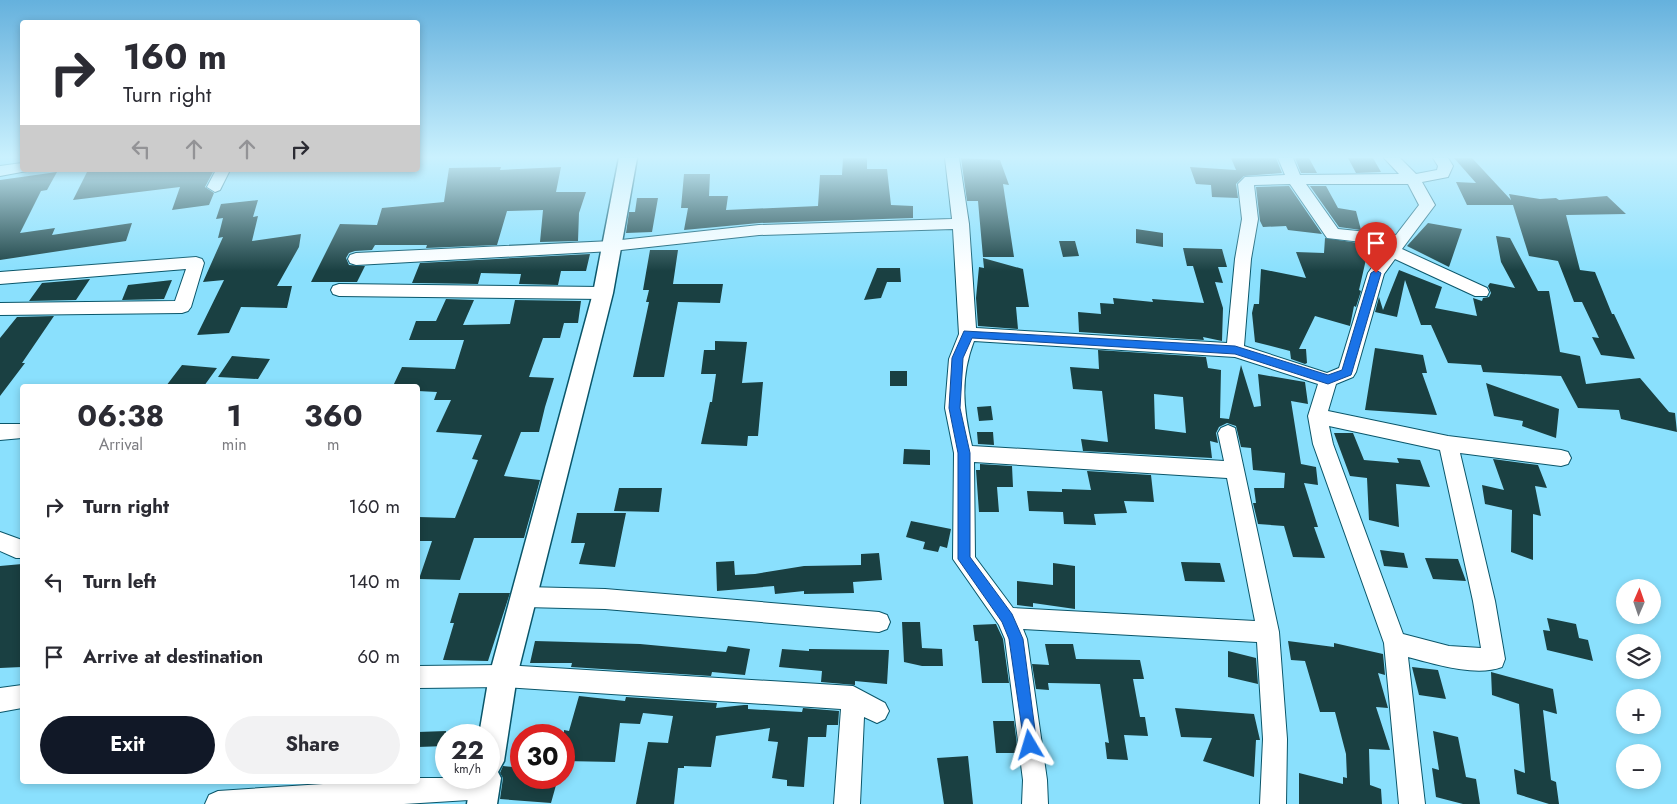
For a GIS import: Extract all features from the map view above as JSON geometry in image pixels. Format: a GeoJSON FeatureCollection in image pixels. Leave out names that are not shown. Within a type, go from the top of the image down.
{"type":"FeatureCollection","features":[{"type":"Feature","properties":{"kind":"street"},"geometry":{"type":"LineString","coordinates":[[495,724],[503,676],[603,293],[621,196]]}},
{"type":"Feature","properties":{"kind":"street"},"geometry":{"type":"LineString","coordinates":[[957,196],[961,224],[968,334],[958,358],[954,408],[964,453],[964,559],[1007,618],[1016,639],[1034,780],[1035,804]]}},
{"type":"Feature","properties":{"kind":"street"},"geometry":{"type":"LineString","coordinates":[[1235,350],[1243,259],[1250,219],[1247,196]]}},
{"type":"Feature","properties":{"kind":"street"},"geometry":{"type":"LineString","coordinates":[[1306,196],[1333,234],[1396,246],[1481,292]]}},
{"type":"Feature","properties":{"kind":"street"},"geometry":{"type":"LineString","coordinates":[[968,334],[1235,350],[1328,380],[1347,372],[1376,273],[1427,205],[1422,196]]}},
{"type":"Feature","properties":{"kind":"street"},"geometry":{"type":"LineString","coordinates":[[356,259],[612,246],[759,230],[961,224]]}},
{"type":"Feature","properties":{"kind":"street"},"geometry":{"type":"LineString","coordinates":[[0,278],[196,263],[182,307],[0,309]]}},
{"type":"Feature","properties":{"kind":"street"},"geometry":{"type":"LineString","coordinates":[[339,290],[603,293]]}},
{"type":"Feature","properties":{"kind":"street"},"geometry":{"type":"LineString","coordinates":[[1328,380],[1317,416],[1323,444],[1395,643],[1412,804]]}},
{"type":"Feature","properties":{"kind":"street"},"geometry":{"type":"LineString","coordinates":[[1317,416],[1448,444],[1560,458]]}},
{"type":"Feature","properties":{"kind":"street"},"geometry":{"type":"LineString","coordinates":[[0,432],[20,431]]}},
{"type":"Feature","properties":{"kind":"street"},"geometry":{"type":"LineString","coordinates":[[1228,433],[1268,632],[1275,739],[1273,804]]}},
{"type":"Feature","properties":{"kind":"street"},"geometry":{"type":"LineString","coordinates":[[1395,643],[1449,657],[1494,659],[1484,601],[1448,444]]}},
{"type":"Feature","properties":{"kind":"street"},"geometry":{"type":"LineString","coordinates":[[964,453],[1234,470]]}},
{"type":"Feature","properties":{"kind":"street"},"geometry":{"type":"LineString","coordinates":[[0,541],[20,549]]}},
{"type":"Feature","properties":{"kind":"street"},"geometry":{"type":"LineString","coordinates":[[525,597],[605,599],[879,622]]}},
{"type":"Feature","properties":{"kind":"street"},"geometry":{"type":"LineString","coordinates":[[1007,618],[1268,632]]}},
{"type":"Feature","properties":{"kind":"street"},"geometry":{"type":"LineString","coordinates":[[420,677],[503,676],[853,698],[877,711]]}},
{"type":"Feature","properties":{"kind":"street"},"geometry":{"type":"LineString","coordinates":[[0,700],[20,698]]}},
{"type":"Feature","properties":{"kind":"street"},"geometry":{"type":"LineString","coordinates":[[847,804],[853,698]]}},
{"type":"Feature","properties":{"kind":"street"},"geometry":{"type":"LineString","coordinates":[[218,804],[435,786]]}},
{"type":"Feature","properties":{"kind":"building"},"geometry":{"type":"Polygon","coordinates":[[[0,196],[39,196],[20,233],[55,228],[52,235],[132,223],[126,241],[0,260],[0,196]]]}},
{"type":"Feature","properties":{"kind":"building"},"geometry":{"type":"Polygon","coordinates":[[[75,196],[110,196],[73,200],[75,196]]]}},
{"type":"Feature","properties":{"kind":"building"},"geometry":{"type":"Polygon","coordinates":[[[177,196],[213,196],[209,205],[172,210],[177,196]]]}},
{"type":"Feature","properties":{"kind":"building"},"geometry":{"type":"Polygon","coordinates":[[[445,196],[585,196],[579,213],[578,241],[540,242],[543,210],[507,211],[497,245],[426,248],[427,245],[375,245],[372,250],[349,253],[346,258],[349,265],[365,266],[357,282],[311,282],[340,224],[377,225],[382,208],[444,202],[445,196]]]}},
{"type":"Feature","properties":{"kind":"building"},"geometry":{"type":"Polygon","coordinates":[[[682,196],[728,196],[726,210],[818,206],[819,196],[890,196],[891,205],[913,206],[913,218],[759,223],[684,230],[688,208],[681,208],[682,196]]]}},
{"type":"Feature","properties":{"kind":"building"},"geometry":{"type":"Polygon","coordinates":[[[966,196],[1005,196],[1014,257],[983,257],[978,201],[967,201],[966,196]]]}},
{"type":"Feature","properties":{"kind":"building"},"geometry":{"type":"Polygon","coordinates":[[[1238,196],[1238,198],[1212,197],[1238,196]]]}},
{"type":"Feature","properties":{"kind":"building"},"geometry":{"type":"Polygon","coordinates":[[[1257,196],[1296,196],[1322,234],[1288,230],[1286,226],[1263,227],[1260,221],[1257,196]]]}},
{"type":"Feature","properties":{"kind":"building"},"geometry":{"type":"Polygon","coordinates":[[[1317,196],[1331,196],[1338,208],[1356,211],[1361,230],[1339,227],[1317,196]]]}},
{"type":"Feature","properties":{"kind":"building"},"geometry":{"type":"Polygon","coordinates":[[[1462,196],[1507,196],[1511,200],[1510,196],[1540,199],[1556,198],[1559,200],[1607,196],[1626,214],[1566,215],[1580,270],[1595,272],[1612,314],[1614,314],[1635,359],[1601,355],[1592,337],[1599,338],[1582,302],[1574,302],[1558,261],[1529,256],[1513,205],[1467,205],[1462,196]]]}},
{"type":"Feature","properties":{"kind":"building"},"geometry":{"type":"Polygon","coordinates":[[[637,198],[658,198],[652,232],[626,233],[629,212],[635,212],[637,198]]]}},
{"type":"Feature","properties":{"kind":"building"},"geometry":{"type":"Polygon","coordinates":[[[258,200],[253,217],[258,216],[252,241],[301,234],[299,247],[277,286],[292,286],[287,308],[241,307],[229,333],[197,335],[224,280],[203,282],[223,237],[218,238],[223,218],[216,219],[221,204],[258,200]]]}},
{"type":"Feature","properties":{"kind":"building"},"geometry":{"type":"Polygon","coordinates":[[[1428,223],[1462,229],[1449,267],[1407,246],[1428,223]]]}},
{"type":"Feature","properties":{"kind":"building"},"geometry":{"type":"Polygon","coordinates":[[[1136,229],[1163,233],[1163,247],[1136,243],[1136,229]]]}},
{"type":"Feature","properties":{"kind":"building"},"geometry":{"type":"Polygon","coordinates":[[[1496,236],[1510,238],[1538,291],[1549,291],[1560,352],[1580,356],[1586,384],[1640,378],[1669,412],[1675,413],[1677,432],[1621,419],[1619,410],[1578,408],[1561,376],[1483,372],[1481,365],[1448,363],[1431,325],[1421,325],[1405,280],[1397,317],[1375,312],[1379,297],[1383,310],[1399,270],[1442,287],[1435,308],[1477,316],[1473,298],[1482,301],[1483,298],[1489,297],[1491,293],[1488,286],[1490,283],[1515,288],[1501,262],[1496,236]]]}},
{"type":"Feature","properties":{"kind":"building"},"geometry":{"type":"Polygon","coordinates":[[[1325,238],[1365,244],[1367,255],[1359,290],[1361,291],[1356,307],[1354,306],[1350,326],[1315,316],[1299,349],[1306,349],[1307,363],[1305,364],[1291,359],[1290,351],[1255,342],[1252,313],[1254,304],[1259,304],[1261,269],[1306,278],[1296,252],[1324,253],[1325,238]]]}},
{"type":"Feature","properties":{"kind":"building"},"geometry":{"type":"Polygon","coordinates":[[[1059,241],[1075,241],[1079,256],[1063,257],[1059,241]]]}},
{"type":"Feature","properties":{"kind":"building"},"geometry":{"type":"Polygon","coordinates":[[[1183,248],[1222,249],[1227,267],[1218,267],[1223,283],[1215,282],[1223,308],[1222,341],[1203,337],[1204,340],[1079,332],[1078,312],[1101,314],[1100,303],[1114,304],[1113,298],[1153,302],[1152,299],[1204,303],[1193,266],[1187,266],[1183,248]]]}},
{"type":"Feature","properties":{"kind":"building"},"geometry":{"type":"Polygon","coordinates":[[[650,250],[678,250],[673,284],[723,284],[720,303],[678,302],[664,377],[633,377],[649,302],[646,302],[649,290],[643,290],[650,250]]]}},
{"type":"Feature","properties":{"kind":"building"},"geometry":{"type":"Polygon","coordinates":[[[590,254],[586,271],[561,271],[558,285],[519,284],[521,274],[481,273],[478,284],[412,283],[420,263],[590,254]]]}},
{"type":"Feature","properties":{"kind":"building"},"geometry":{"type":"Polygon","coordinates":[[[983,258],[1023,269],[1029,307],[1016,307],[1018,329],[978,326],[976,298],[979,267],[984,268],[983,258]]]}},
{"type":"Feature","properties":{"kind":"building"},"geometry":{"type":"Polygon","coordinates":[[[877,268],[900,268],[901,282],[887,282],[881,298],[864,300],[877,268]]]}},
{"type":"Feature","properties":{"kind":"building"},"geometry":{"type":"Polygon","coordinates":[[[90,279],[76,300],[29,301],[42,283],[90,279]]]}},
{"type":"Feature","properties":{"kind":"building"},"geometry":{"type":"Polygon","coordinates":[[[172,280],[164,299],[122,300],[128,285],[172,280]]]}},
{"type":"Feature","properties":{"kind":"building"},"geometry":{"type":"Polygon","coordinates":[[[446,299],[474,300],[463,325],[510,324],[515,300],[581,301],[578,323],[564,323],[560,338],[543,338],[529,377],[554,378],[539,432],[521,432],[504,476],[540,480],[524,538],[474,538],[460,580],[420,579],[432,541],[420,541],[420,517],[455,518],[478,460],[472,459],[482,435],[436,432],[451,400],[434,400],[437,392],[420,391],[420,384],[394,384],[402,367],[455,369],[464,340],[409,340],[416,321],[436,321],[446,299]]]}},
{"type":"Feature","properties":{"kind":"building"},"geometry":{"type":"Polygon","coordinates":[[[54,316],[22,363],[25,363],[0,396],[0,338],[17,317],[54,316]]]}},
{"type":"Feature","properties":{"kind":"building"},"geometry":{"type":"Polygon","coordinates":[[[715,341],[747,342],[742,383],[763,382],[758,436],[748,436],[747,446],[701,444],[710,402],[712,402],[716,374],[701,374],[704,350],[715,350],[715,341]]]}},
{"type":"Feature","properties":{"kind":"building"},"geometry":{"type":"Polygon","coordinates":[[[1375,348],[1423,355],[1427,373],[1422,373],[1437,415],[1365,410],[1375,348]]]}},
{"type":"Feature","properties":{"kind":"building"},"geometry":{"type":"Polygon","coordinates":[[[1098,350],[1206,357],[1208,368],[1221,370],[1220,418],[1229,419],[1241,365],[1254,407],[1261,406],[1258,374],[1305,382],[1308,404],[1291,401],[1301,464],[1316,467],[1318,485],[1304,483],[1318,527],[1314,527],[1325,558],[1293,557],[1284,526],[1258,524],[1253,503],[1256,503],[1254,488],[1284,488],[1285,473],[1253,470],[1251,448],[1241,447],[1236,426],[1227,423],[1219,427],[1216,433],[1218,443],[1210,441],[1212,458],[1083,451],[1081,439],[1108,442],[1102,391],[1073,389],[1070,367],[1099,369],[1098,350]],[[1154,394],[1155,429],[1186,433],[1183,397],[1154,394]]]}},
{"type":"Feature","properties":{"kind":"building"},"geometry":{"type":"Polygon","coordinates":[[[232,356],[270,359],[258,379],[218,377],[232,356]]]}},
{"type":"Feature","properties":{"kind":"building"},"geometry":{"type":"Polygon","coordinates":[[[182,365],[217,368],[205,384],[168,384],[182,365]]]}},
{"type":"Feature","properties":{"kind":"building"},"geometry":{"type":"Polygon","coordinates":[[[890,371],[907,371],[907,386],[890,386],[890,371]]]}},
{"type":"Feature","properties":{"kind":"building"},"geometry":{"type":"Polygon","coordinates":[[[1486,383],[1559,409],[1556,438],[1522,426],[1523,421],[1494,416],[1486,383]]]}},
{"type":"Feature","properties":{"kind":"building"},"geometry":{"type":"Polygon","coordinates":[[[991,406],[993,420],[979,421],[977,407],[991,406]]]}},
{"type":"Feature","properties":{"kind":"building"},"geometry":{"type":"Polygon","coordinates":[[[977,432],[993,432],[994,445],[978,444],[977,432]]]}},
{"type":"Feature","properties":{"kind":"building"},"geometry":{"type":"Polygon","coordinates":[[[1334,433],[1353,433],[1364,460],[1399,463],[1397,458],[1420,460],[1430,487],[1396,484],[1399,527],[1369,520],[1367,478],[1350,476],[1334,433]]]}},
{"type":"Feature","properties":{"kind":"building"},"geometry":{"type":"Polygon","coordinates":[[[904,449],[930,450],[930,465],[903,464],[904,449]]]}},
{"type":"Feature","properties":{"kind":"building"},"geometry":{"type":"Polygon","coordinates":[[[1493,459],[1538,465],[1547,488],[1535,486],[1541,516],[1533,514],[1533,560],[1511,552],[1512,510],[1485,504],[1482,485],[1504,490],[1493,459]]]}},
{"type":"Feature","properties":{"kind":"building"},"geometry":{"type":"Polygon","coordinates":[[[980,464],[1012,466],[1013,487],[997,487],[999,512],[979,512],[976,470],[980,470],[980,464]]]}},
{"type":"Feature","properties":{"kind":"building"},"geometry":{"type":"Polygon","coordinates":[[[1087,471],[1151,475],[1154,502],[1124,501],[1127,513],[1094,514],[1096,525],[1064,524],[1063,512],[1029,511],[1027,491],[1062,492],[1062,489],[1091,490],[1087,471]]]}},
{"type":"Feature","properties":{"kind":"building"},"geometry":{"type":"Polygon","coordinates":[[[619,488],[662,488],[659,512],[614,511],[619,488]]]}},
{"type":"Feature","properties":{"kind":"building"},"geometry":{"type":"Polygon","coordinates":[[[577,513],[626,513],[615,567],[579,564],[585,543],[571,543],[577,513]]]}},
{"type":"Feature","properties":{"kind":"building"},"geometry":{"type":"Polygon","coordinates":[[[911,521],[951,529],[947,548],[940,546],[938,552],[923,549],[925,542],[906,537],[911,521]]]}},
{"type":"Feature","properties":{"kind":"building"},"geometry":{"type":"Polygon","coordinates":[[[1380,550],[1404,553],[1408,568],[1384,566],[1380,550]]]}},
{"type":"Feature","properties":{"kind":"building"},"geometry":{"type":"Polygon","coordinates":[[[879,553],[882,580],[853,582],[854,593],[804,594],[804,591],[775,594],[774,586],[717,591],[716,562],[734,561],[735,575],[755,574],[804,566],[861,565],[861,554],[879,553]]]}},
{"type":"Feature","properties":{"kind":"building"},"geometry":{"type":"Polygon","coordinates":[[[1425,558],[1458,559],[1466,581],[1433,579],[1425,558]]]}},
{"type":"Feature","properties":{"kind":"building"},"geometry":{"type":"Polygon","coordinates":[[[1181,562],[1220,563],[1225,582],[1185,581],[1181,562]]]}},
{"type":"Feature","properties":{"kind":"building"},"geometry":{"type":"Polygon","coordinates":[[[1053,563],[1075,566],[1075,609],[1033,603],[1033,607],[1017,605],[1017,581],[1053,585],[1053,563]]]}},
{"type":"Feature","properties":{"kind":"building"},"geometry":{"type":"Polygon","coordinates":[[[20,564],[20,667],[0,668],[0,566],[20,564]]]}},
{"type":"Feature","properties":{"kind":"building"},"geometry":{"type":"Polygon","coordinates":[[[459,593],[510,593],[488,661],[443,660],[454,623],[450,623],[459,593]]]}},
{"type":"Feature","properties":{"kind":"building"},"geometry":{"type":"Polygon","coordinates":[[[1547,618],[1576,624],[1579,638],[1588,640],[1593,661],[1547,650],[1543,630],[1550,631],[1547,618]]]}},
{"type":"Feature","properties":{"kind":"building"},"geometry":{"type":"Polygon","coordinates":[[[902,622],[920,622],[922,648],[942,649],[943,666],[922,666],[904,662],[902,622]]]}},
{"type":"Feature","properties":{"kind":"building"},"geometry":{"type":"Polygon","coordinates":[[[996,624],[1003,639],[1009,683],[982,683],[978,641],[975,641],[973,625],[996,624]]]}},
{"type":"Feature","properties":{"kind":"building"},"geometry":{"type":"Polygon","coordinates":[[[535,641],[640,644],[726,652],[728,646],[750,649],[745,675],[712,672],[711,676],[571,667],[572,663],[530,663],[535,641]]]}},
{"type":"Feature","properties":{"kind":"building"},"geometry":{"type":"Polygon","coordinates":[[[1288,641],[1334,647],[1334,643],[1383,654],[1385,675],[1378,673],[1388,708],[1376,707],[1390,750],[1369,749],[1370,785],[1381,789],[1382,804],[1299,804],[1299,773],[1343,784],[1343,777],[1347,778],[1346,754],[1335,712],[1320,712],[1305,661],[1291,660],[1288,641]]]}},
{"type":"Feature","properties":{"kind":"building"},"geometry":{"type":"Polygon","coordinates":[[[1045,644],[1073,644],[1076,659],[1140,660],[1144,679],[1133,679],[1140,717],[1145,717],[1148,736],[1124,735],[1128,760],[1107,759],[1105,742],[1109,743],[1100,684],[1048,683],[1049,690],[1036,689],[1032,664],[1049,665],[1045,644]]]}},
{"type":"Feature","properties":{"kind":"building"},"geometry":{"type":"Polygon","coordinates":[[[782,649],[809,651],[809,649],[889,650],[887,684],[855,681],[855,685],[821,682],[822,671],[779,667],[782,649]]]}},
{"type":"Feature","properties":{"kind":"building"},"geometry":{"type":"Polygon","coordinates":[[[1228,651],[1256,658],[1258,684],[1228,677],[1228,651]]]}},
{"type":"Feature","properties":{"kind":"building"},"geometry":{"type":"Polygon","coordinates":[[[1412,667],[1438,670],[1446,699],[1419,695],[1412,667]]]}},
{"type":"Feature","properties":{"kind":"building"},"geometry":{"type":"Polygon","coordinates":[[[1491,672],[1553,689],[1557,714],[1543,710],[1551,780],[1556,782],[1559,804],[1549,804],[1517,794],[1514,769],[1525,773],[1519,704],[1492,695],[1491,672]]]}},
{"type":"Feature","properties":{"kind":"building"},"geometry":{"type":"Polygon","coordinates":[[[579,696],[625,701],[626,697],[717,703],[716,708],[748,705],[748,709],[802,712],[803,708],[839,711],[838,725],[827,725],[826,737],[808,737],[804,787],[787,786],[787,780],[772,778],[778,742],[768,741],[770,728],[716,736],[711,767],[684,766],[684,768],[678,768],[674,804],[636,804],[648,742],[668,743],[673,716],[643,713],[640,724],[620,723],[615,762],[575,761],[575,724],[571,724],[579,696]]]}},
{"type":"Feature","properties":{"kind":"building"},"geometry":{"type":"Polygon","coordinates":[[[1175,708],[1254,714],[1260,740],[1256,740],[1254,777],[1203,761],[1212,738],[1181,737],[1175,708]]]}},
{"type":"Feature","properties":{"kind":"building"},"geometry":{"type":"Polygon","coordinates":[[[993,721],[1014,721],[1018,753],[996,753],[993,721]]]}},
{"type":"Feature","properties":{"kind":"building"},"geometry":{"type":"Polygon","coordinates":[[[435,731],[435,746],[420,747],[420,732],[435,731]]]}},
{"type":"Feature","properties":{"kind":"building"},"geometry":{"type":"Polygon","coordinates":[[[1433,731],[1458,737],[1466,777],[1476,779],[1480,804],[1463,804],[1436,797],[1432,768],[1439,770],[1433,731]]]}},
{"type":"Feature","properties":{"kind":"building"},"geometry":{"type":"Polygon","coordinates":[[[968,756],[973,804],[944,804],[937,758],[968,756]]]}},
{"type":"Feature","properties":{"kind":"building"},"geometry":{"type":"Polygon","coordinates":[[[503,766],[510,767],[510,789],[555,789],[551,803],[500,799],[503,778],[500,773],[503,766]]]}},
{"type":"Feature","properties":{"kind":"route"},"geometry":{"type":"LineString","coordinates":[[1030,745],[1016,639],[1007,618],[964,559],[964,453],[954,408],[958,358],[968,334],[1235,350],[1328,380],[1347,372],[1376,273]]}}]}
